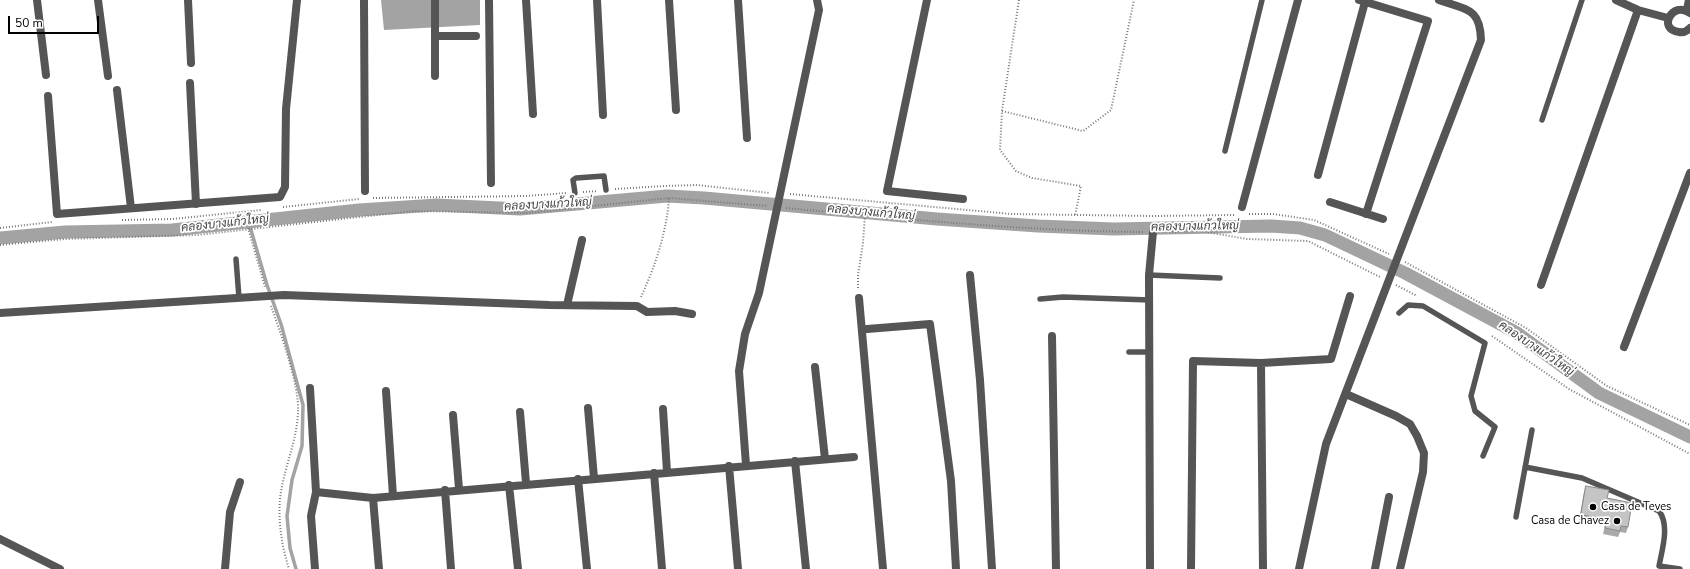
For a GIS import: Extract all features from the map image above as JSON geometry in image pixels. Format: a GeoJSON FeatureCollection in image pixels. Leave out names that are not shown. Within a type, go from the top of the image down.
{"type":"FeatureCollection","features":[{"type":"Feature","properties":{"kind":"street"},"geometry":{"type":"LineString","coordinates":[[37,0],[46,75]]}},
{"type":"Feature","properties":{"kind":"street"},"geometry":{"type":"LineString","coordinates":[[98,0],[108,76]]}},
{"type":"Feature","properties":{"kind":"street"},"geometry":{"type":"LineString","coordinates":[[188,0],[191,63]]}},
{"type":"Feature","properties":{"kind":"street"},"geometry":{"type":"LineString","coordinates":[[48,96],[57,214],[280,197],[286,187],[286,109],[298,0]]}},
{"type":"Feature","properties":{"kind":"street"},"geometry":{"type":"LineString","coordinates":[[364,0],[365,191]]}},
{"type":"Feature","properties":{"kind":"street"},"geometry":{"type":"LineString","coordinates":[[435,0],[435,76]]}},
{"type":"Feature","properties":{"kind":"street"},"geometry":{"type":"LineString","coordinates":[[489,0],[491,183]]}},
{"type":"Feature","properties":{"kind":"street"},"geometry":{"type":"LineString","coordinates":[[526,0],[533,114]]}},
{"type":"Feature","properties":{"kind":"street"},"geometry":{"type":"LineString","coordinates":[[597,0],[603,115]]}},
{"type":"Feature","properties":{"kind":"street"},"geometry":{"type":"LineString","coordinates":[[669,0],[676,110]]}},
{"type":"Feature","properties":{"kind":"street"},"geometry":{"type":"LineString","coordinates":[[738,0],[746,138]]}},
{"type":"Feature","properties":{"kind":"street"},"geometry":{"type":"LineString","coordinates":[[817,0],[819,10]]}},
{"type":"Feature","properties":{"kind":"street"},"geometry":{"type":"LineString","coordinates":[[746,465],[739,371],[745,334],[759,293],[819,10],[824,0]]}},
{"type":"Feature","properties":{"kind":"street"},"geometry":{"type":"LineString","coordinates":[[927,0],[888,191],[963,199]]}},
{"type":"Feature","properties":{"kind":"street"},"geometry":{"type":"LineString","coordinates":[[1243,212],[1298,0]]}},
{"type":"Feature","properties":{"kind":"street"},"geometry":{"type":"LineString","coordinates":[[1299,569],[1326,444],[1481,40],[1477,17],[1471,11],[1439,0]]}},
{"type":"Feature","properties":{"kind":"street"},"geometry":{"type":"LineString","coordinates":[[1616,0],[1638,10],[1668,18]]}},
{"type":"Feature","properties":{"kind":"street"},"geometry":{"type":"LineString","coordinates":[[1689,0],[1688,11],[1675,9],[1668,18],[1669,26],[1674,31],[1682,33],[1689,30]]}},
{"type":"Feature","properties":{"kind":"street"},"geometry":{"type":"LineString","coordinates":[[1318,175],[1362,1],[1428,21],[1366,214]]}},
{"type":"Feature","properties":{"kind":"street"},"geometry":{"type":"LineString","coordinates":[[1541,285],[1638,10]]}},
{"type":"Feature","properties":{"kind":"street"},"geometry":{"type":"LineString","coordinates":[[435,36],[476,36]]}},
{"type":"Feature","properties":{"kind":"street"},"geometry":{"type":"LineString","coordinates":[[190,83],[196,204]]}},
{"type":"Feature","properties":{"kind":"street"},"geometry":{"type":"LineString","coordinates":[[117,90],[131,208]]}},
{"type":"Feature","properties":{"kind":"street"},"geometry":{"type":"LineString","coordinates":[[1624,347],[1690,173]]}},
{"type":"Feature","properties":{"kind":"street"},"geometry":{"type":"LineString","coordinates":[[1330,202],[1382,219]]}},
{"type":"Feature","properties":{"kind":"street"},"geometry":{"type":"LineString","coordinates":[[1150,569],[1150,275],[1153,232]]}},
{"type":"Feature","properties":{"kind":"street"},"geometry":{"type":"LineString","coordinates":[[567,306],[582,240]]}},
{"type":"Feature","properties":{"kind":"street"},"geometry":{"type":"LineString","coordinates":[[970,275],[980,380],[992,569]]}},
{"type":"Feature","properties":{"kind":"street"},"geometry":{"type":"LineString","coordinates":[[0,314],[284,295],[567,306],[637,306],[650,313],[675,311],[692,314]]}},
{"type":"Feature","properties":{"kind":"street"},"geometry":{"type":"LineString","coordinates":[[1191,569],[1193,361],[1261,363],[1331,359],[1350,296]]}},
{"type":"Feature","properties":{"kind":"street"},"geometry":{"type":"LineString","coordinates":[[859,298],[883,569]]}},
{"type":"Feature","properties":{"kind":"street"},"geometry":{"type":"LineString","coordinates":[[867,328],[930,324],[951,481],[956,569]]}},
{"type":"Feature","properties":{"kind":"street"},"geometry":{"type":"LineString","coordinates":[[1052,336],[1056,569]]}},
{"type":"Feature","properties":{"kind":"street"},"geometry":{"type":"LineString","coordinates":[[1261,363],[1263,569]]}},
{"type":"Feature","properties":{"kind":"street"},"geometry":{"type":"LineString","coordinates":[[815,367],[825,459]]}},
{"type":"Feature","properties":{"kind":"street"},"geometry":{"type":"LineString","coordinates":[[310,388],[316,492],[310,516],[315,569]]}},
{"type":"Feature","properties":{"kind":"street"},"geometry":{"type":"LineString","coordinates":[[386,391],[393,496]]}},
{"type":"Feature","properties":{"kind":"street"},"geometry":{"type":"LineString","coordinates":[[1346,394],[1396,416],[1410,424],[1424,453],[1423,472],[1400,569]]}},
{"type":"Feature","properties":{"kind":"street"},"geometry":{"type":"LineString","coordinates":[[588,408],[594,478]]}},
{"type":"Feature","properties":{"kind":"street"},"geometry":{"type":"LineString","coordinates":[[663,409],[667,472]]}},
{"type":"Feature","properties":{"kind":"street"},"geometry":{"type":"LineString","coordinates":[[520,412],[526,483]]}},
{"type":"Feature","properties":{"kind":"street"},"geometry":{"type":"LineString","coordinates":[[453,415],[459,489]]}},
{"type":"Feature","properties":{"kind":"street"},"geometry":{"type":"LineString","coordinates":[[316,492],[373,498],[526,483],[854,457]]}},
{"type":"Feature","properties":{"kind":"street"},"geometry":{"type":"LineString","coordinates":[[795,461],[806,569]]}},
{"type":"Feature","properties":{"kind":"street"},"geometry":{"type":"LineString","coordinates":[[728,466],[738,569]]}},
{"type":"Feature","properties":{"kind":"street"},"geometry":{"type":"LineString","coordinates":[[654,473],[662,569]]}},
{"type":"Feature","properties":{"kind":"street"},"geometry":{"type":"LineString","coordinates":[[578,479],[587,569]]}},
{"type":"Feature","properties":{"kind":"street"},"geometry":{"type":"LineString","coordinates":[[225,569],[230,512],[240,482]]}},
{"type":"Feature","properties":{"kind":"street"},"geometry":{"type":"LineString","coordinates":[[510,485],[518,569]]}},
{"type":"Feature","properties":{"kind":"street"},"geometry":{"type":"LineString","coordinates":[[445,490],[451,569]]}},
{"type":"Feature","properties":{"kind":"street"},"geometry":{"type":"LineString","coordinates":[[1375,569],[1389,497]]}},
{"type":"Feature","properties":{"kind":"street"},"geometry":{"type":"LineString","coordinates":[[373,498],[379,569]]}},
{"type":"Feature","properties":{"kind":"street"},"geometry":{"type":"LineString","coordinates":[[0,539],[60,569]]}},
{"type":"Feature","properties":{"kind":"lane"},"geometry":{"type":"LineString","coordinates":[[1225,151],[1262,0]]}},
{"type":"Feature","properties":{"kind":"lane"},"geometry":{"type":"LineString","coordinates":[[1542,120],[1582,0]]}},
{"type":"Feature","properties":{"kind":"lane"},"geometry":{"type":"LineString","coordinates":[[575,193],[573,180],[576,178],[604,176],[606,190]]}},
{"type":"Feature","properties":{"kind":"lane"},"geometry":{"type":"LineString","coordinates":[[236,259],[239,298]]}},
{"type":"Feature","properties":{"kind":"lane"},"geometry":{"type":"LineString","coordinates":[[1150,275],[1220,278]]}},
{"type":"Feature","properties":{"kind":"lane"},"geometry":{"type":"LineString","coordinates":[[1040,299],[1063,297],[1150,300]]}},
{"type":"Feature","properties":{"kind":"lane"},"geometry":{"type":"LineString","coordinates":[[1399,313],[1408,305],[1423,306],[1485,343],[1471,396],[1475,411],[1495,427],[1483,456]]}},
{"type":"Feature","properties":{"kind":"lane"},"geometry":{"type":"LineString","coordinates":[[1129,352],[1150,352]]}},
{"type":"Feature","properties":{"kind":"lane"},"geometry":{"type":"LineString","coordinates":[[1516,517],[1532,430]]}},
{"type":"Feature","properties":{"kind":"lane"},"geometry":{"type":"LineString","coordinates":[[1525,467],[1582,478],[1659,511],[1663,517],[1665,525],[1660,566],[1680,569]]}},
{"type":"Feature","properties":{"kind":"path"},"geometry":{"type":"LineString","coordinates":[[1019,0],[1002,111],[1000,150],[1016,171],[1032,178],[1081,186],[1075,216]]}},
{"type":"Feature","properties":{"kind":"path"},"geometry":{"type":"LineString","coordinates":[[1002,111],[1083,131],[1111,110],[1134,0]]}},
{"type":"Feature","properties":{"kind":"path"},"geometry":{"type":"LineString","coordinates":[[281,208],[367,198],[526,196],[664,186],[696,186],[774,193]]}},
{"type":"Feature","properties":{"kind":"path"},"geometry":{"type":"LineString","coordinates":[[782,194],[956,210],[1075,216],[1243,212],[1273,214],[1314,220],[1391,255]]}},
{"type":"Feature","properties":{"kind":"path"},"geometry":{"type":"LineString","coordinates":[[637,306],[663,236],[669,198]]}},
{"type":"Feature","properties":{"kind":"path"},"geometry":{"type":"LineString","coordinates":[[0,245],[65,239],[196,235],[248,228],[414,211],[528,213],[669,198],[772,207]]}},
{"type":"Feature","properties":{"kind":"path"},"geometry":{"type":"LineString","coordinates":[[780,208],[865,215],[924,222],[1072,232],[1200,231],[1247,239],[1308,241],[1386,280]]}},
{"type":"Feature","properties":{"kind":"path"},"geometry":{"type":"LineString","coordinates":[[119,220],[172,219],[265,209]]}},
{"type":"Feature","properties":{"kind":"path"},"geometry":{"type":"LineString","coordinates":[[859,298],[858,275],[864,243],[865,215]]}},
{"type":"Feature","properties":{"kind":"path"},"geometry":{"type":"LineString","coordinates":[[0,228],[59,222]]}},
{"type":"Feature","properties":{"kind":"path"},"geometry":{"type":"LineString","coordinates":[[248,228],[267,296],[287,357],[299,410],[280,498],[282,536],[289,569]]}},
{"type":"Feature","properties":{"kind":"path"},"geometry":{"type":"LineString","coordinates":[[1404,261],[1526,328],[1607,386],[1690,425]]}},
{"type":"Feature","properties":{"kind":"path"},"geometry":{"type":"LineString","coordinates":[[1393,284],[1421,299]]}},
{"type":"Feature","properties":{"kind":"path"},"geometry":{"type":"LineString","coordinates":[[1492,336],[1569,389],[1690,454]]}},
{"type":"Feature","properties":{"kind":"shaded area"},"geometry":{"type":"Polygon","coordinates":[[[381,0],[480,0],[480,25],[384,30],[381,0]]]}},
{"type":"Feature","properties":{"kind":"building"},"geometry":{"type":"Polygon","coordinates":[[[1586,486],[1609,490],[1607,498],[1632,503],[1628,527],[1621,526],[1620,531],[1605,528],[1607,519],[1581,515],[1586,486]]]}},
{"type":"Feature","properties":{"kind":"waterway","name":"คลองบางแก้วใหญ่"},"geometry":{"type":"LineString","coordinates":[[0,238],[65,232],[172,230],[359,210],[437,205],[520,209],[667,196],[1038,226],[1113,229],[1271,226],[1300,228],[1325,235],[1405,273],[1517,333],[1599,393],[1690,437]]}},
{"type":"Feature","properties":{"kind":"waterway"},"geometry":{"type":"LineString","coordinates":[[249,223],[267,285],[281,324],[303,405],[302,446],[292,480],[287,516],[290,548],[296,569]]}},
{"type":"Feature","properties":{"kind":"place","name":"Casa de Teves"},"geometry":{"type":"Point","coordinates":[1593,507]}},
{"type":"Feature","properties":{"kind":"place","name":"Casa de Chavez"},"geometry":{"type":"Point","coordinates":[1617,521]}}]}
